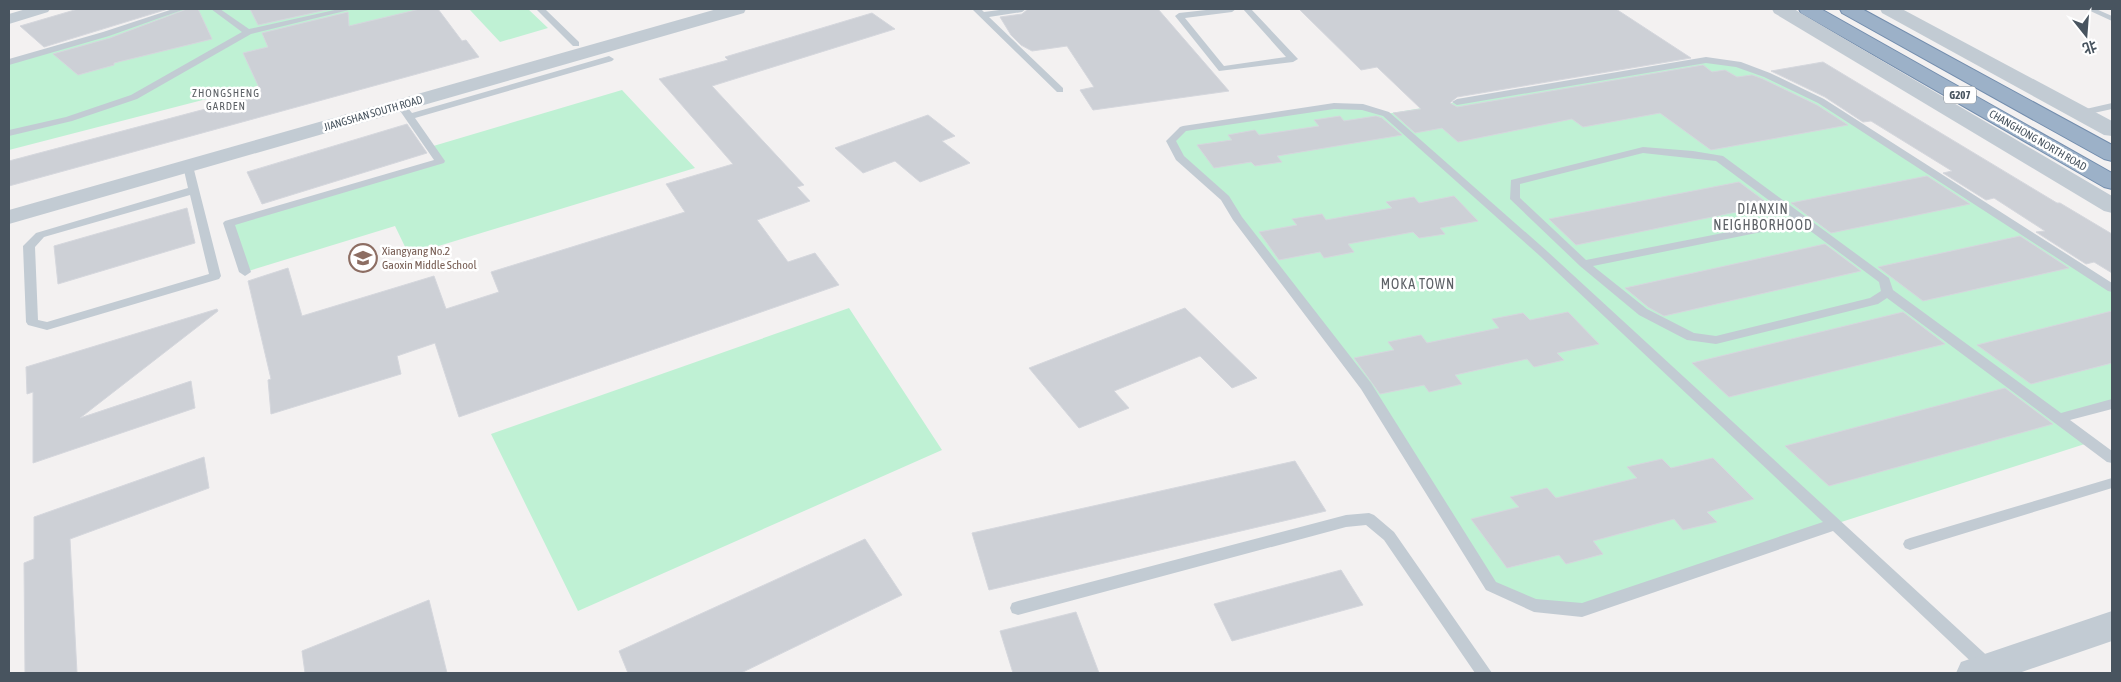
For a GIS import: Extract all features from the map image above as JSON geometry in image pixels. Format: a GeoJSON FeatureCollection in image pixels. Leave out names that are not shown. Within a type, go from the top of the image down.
{"type":"FeatureCollection","features":[{"type":"Feature","properties":{"kind":"highway","name":"CHANGHONG NORTH ROAD"},"geometry":{"type":"LineString","coordinates":[[1808,9],[2112,182]]}},
{"type":"Feature","properties":{"kind":"highway","name":"CHANGHONG NORTH ROAD"},"geometry":{"type":"LineString","coordinates":[[1849,9],[2112,154]]}},
{"type":"Feature","properties":{"kind":"street"},"geometry":{"type":"LineString","coordinates":[[9,19],[42,9]]}},
{"type":"Feature","properties":{"kind":"street","name":"JIANGSHAN SOUTH ROAD"},"geometry":{"type":"LineString","coordinates":[[9,203],[701,9]]}},
{"type":"Feature","properties":{"kind":"street","name":"JIANGSHAN SOUTH ROAD"},"geometry":{"type":"LineString","coordinates":[[9,217],[188,166],[405,111],[737,9]]}},
{"type":"Feature","properties":{"kind":"street"},"geometry":{"type":"LineString","coordinates":[[1781,9],[2112,206]]}},
{"type":"Feature","properties":{"kind":"street"},"geometry":{"type":"LineString","coordinates":[[1889,9],[2112,130]]}},
{"type":"Feature","properties":{"kind":"street"},"geometry":{"type":"LineString","coordinates":[[1986,672],[2112,626]]}},
{"type":"Feature","properties":{"kind":"lane"},"geometry":{"type":"LineString","coordinates":[[9,62],[106,34],[181,9]]}},
{"type":"Feature","properties":{"kind":"lane"},"geometry":{"type":"LineString","coordinates":[[215,9],[248,32]]}},
{"type":"Feature","properties":{"kind":"lane"},"geometry":{"type":"LineString","coordinates":[[9,134],[69,119],[134,97],[248,32],[349,9]]}},
{"type":"Feature","properties":{"kind":"lane"},"geometry":{"type":"LineString","coordinates":[[540,9],[576,44]]}},
{"type":"Feature","properties":{"kind":"lane"},"geometry":{"type":"LineString","coordinates":[[979,12],[1022,9]]}},
{"type":"Feature","properties":{"kind":"lane"},"geometry":{"type":"LineString","coordinates":[[1232,9],[1179,16],[1222,69],[1293,59],[1247,9]]}},
{"type":"Feature","properties":{"kind":"lane"},"geometry":{"type":"LineString","coordinates":[[2090,9],[2112,19]]}},
{"type":"Feature","properties":{"kind":"lane"},"geometry":{"type":"LineString","coordinates":[[979,12],[1060,90]]}},
{"type":"Feature","properties":{"kind":"lane"},"geometry":{"type":"LineString","coordinates":[[245,272],[229,223],[440,161],[405,111],[609,59]]}},
{"type":"Feature","properties":{"kind":"lane"},"geometry":{"type":"LineString","coordinates":[[1457,102],[1706,60],[1738,64],[1767,75],[1821,101],[2112,288]]}},
{"type":"Feature","properties":{"kind":"lane"},"geometry":{"type":"LineString","coordinates":[[1835,524],[1582,610],[1534,605],[1491,586],[1366,386],[1237,218],[1225,198],[1180,158],[1171,140],[1183,129],[1306,109],[1334,106],[1363,107],[1386,114],[1544,254],[1835,524],[1986,672]]}},
{"type":"Feature","properties":{"kind":"lane"},"geometry":{"type":"LineString","coordinates":[[2080,113],[2112,106]]}},
{"type":"Feature","properties":{"kind":"lane"},"geometry":{"type":"LineString","coordinates":[[1887,292],[1874,301],[1716,340],[1691,337],[1659,322],[1644,312],[1584,264],[1515,199],[1515,182],[1643,150],[1719,158],[1885,281],[1887,292],[2112,458]]}},
{"type":"Feature","properties":{"kind":"lane"},"geometry":{"type":"LineString","coordinates":[[188,166],[194,190],[215,276],[47,326],[32,322],[30,246],[40,235],[194,190]]}},
{"type":"Feature","properties":{"kind":"lane"},"geometry":{"type":"LineString","coordinates":[[1584,264],[1802,220]]}},
{"type":"Feature","properties":{"kind":"lane"},"geometry":{"type":"LineString","coordinates":[[2058,419],[2112,404]]}},
{"type":"Feature","properties":{"kind":"lane"},"geometry":{"type":"LineString","coordinates":[[1910,544],[2112,483]]}},
{"type":"Feature","properties":{"kind":"lane"},"geometry":{"type":"LineString","coordinates":[[1018,608],[1346,521],[1368,519],[1389,536],[1484,673]]}},
{"type":"Feature","properties":{"kind":"green space"},"geometry":{"type":"Polygon","coordinates":[[[181,9],[434,9],[448,26],[412,46],[9,150],[9,62],[106,34],[181,9]]]}},
{"type":"Feature","properties":{"kind":"green space"},"geometry":{"type":"Polygon","coordinates":[[[528,9],[548,28],[500,42],[470,10],[528,9]]]}},
{"type":"Feature","properties":{"kind":"green space"},"geometry":{"type":"Polygon","coordinates":[[[1706,60],[1738,64],[1821,101],[2112,288],[2112,404],[2059,419],[2091,442],[1835,524],[1582,610],[1534,605],[1491,586],[1366,386],[1225,198],[1180,158],[1171,141],[1183,129],[1306,109],[1363,107],[1386,114],[1706,60]]]}},
{"type":"Feature","properties":{"kind":"green space"},"geometry":{"type":"Polygon","coordinates":[[[622,90],[695,168],[409,255],[395,226],[245,272],[229,223],[439,161],[430,147],[622,90]]]}},
{"type":"Feature","properties":{"kind":"green space"},"geometry":{"type":"Polygon","coordinates":[[[849,308],[942,450],[578,611],[491,434],[849,308]]]}},
{"type":"Feature","properties":{"kind":"building"},"geometry":{"type":"Polygon","coordinates":[[[78,9],[168,9],[44,47],[20,26],[78,9]]]}},
{"type":"Feature","properties":{"kind":"building"},"geometry":{"type":"Polygon","coordinates":[[[187,9],[198,9],[212,39],[114,63],[114,65],[78,75],[53,54],[110,38],[187,9]]]}},
{"type":"Feature","properties":{"kind":"building"},"geometry":{"type":"Polygon","coordinates":[[[250,9],[331,9],[258,25],[250,9]]]}},
{"type":"Feature","properties":{"kind":"building"},"geometry":{"type":"Polygon","coordinates":[[[420,9],[438,9],[462,41],[466,40],[479,57],[9,186],[9,161],[262,94],[243,53],[268,47],[262,33],[348,12],[349,26],[420,9]]]}},
{"type":"Feature","properties":{"kind":"building"},"geometry":{"type":"Polygon","coordinates":[[[1028,9],[1158,9],[1229,91],[1093,110],[1080,90],[1094,87],[1067,46],[1032,51],[1021,45],[1011,35],[1000,17],[1022,14],[1028,9]]]}},
{"type":"Feature","properties":{"kind":"building"},"geometry":{"type":"Polygon","coordinates":[[[1299,9],[1616,9],[1691,58],[1457,97],[1450,103],[1457,107],[1703,65],[1712,72],[1725,70],[1737,77],[1752,75],[1763,79],[1817,105],[1848,125],[1711,150],[1660,113],[1583,127],[1572,119],[1458,142],[1442,128],[1415,133],[1393,113],[1421,109],[1377,67],[1361,70],[1299,9]]]}},
{"type":"Feature","properties":{"kind":"building"},"geometry":{"type":"Polygon","coordinates":[[[872,13],[895,29],[712,86],[804,185],[797,187],[810,201],[757,220],[788,262],[815,253],[839,285],[459,417],[435,343],[397,356],[401,374],[271,414],[268,380],[271,379],[248,281],[288,268],[302,316],[434,276],[446,309],[499,292],[491,272],[685,212],[666,184],[733,164],[659,79],[728,60],[725,57],[872,13]]]}},
{"type":"Feature","properties":{"kind":"building"},"geometry":{"type":"Polygon","coordinates":[[[1823,62],[2112,234],[2112,273],[2094,262],[2086,264],[2036,232],[2045,231],[1994,198],[1986,200],[1943,173],[1952,171],[1871,121],[1863,122],[1825,97],[1771,71],[1823,62]]]}},
{"type":"Feature","properties":{"kind":"building"},"geometry":{"type":"Polygon","coordinates":[[[928,115],[955,136],[942,141],[970,163],[920,182],[895,161],[863,173],[835,148],[928,115]]]}},
{"type":"Feature","properties":{"kind":"building"},"geometry":{"type":"Polygon","coordinates":[[[1340,116],[1344,121],[1376,116],[1382,118],[1402,135],[1277,156],[1282,162],[1255,166],[1251,162],[1214,168],[1197,145],[1232,140],[1228,135],[1255,130],[1259,135],[1319,126],[1314,120],[1340,116]]]}},
{"type":"Feature","properties":{"kind":"building"},"geometry":{"type":"Polygon","coordinates":[[[407,124],[427,153],[262,204],[247,172],[407,124]]]}},
{"type":"Feature","properties":{"kind":"building"},"geometry":{"type":"Polygon","coordinates":[[[1927,176],[1970,204],[1831,233],[1791,203],[1927,176]]]}},
{"type":"Feature","properties":{"kind":"building"},"geometry":{"type":"Polygon","coordinates":[[[1739,182],[1770,205],[1576,245],[1549,219],[1739,182]]]}},
{"type":"Feature","properties":{"kind":"building"},"geometry":{"type":"Polygon","coordinates":[[[1454,196],[1478,221],[1440,228],[1445,234],[1419,238],[1413,232],[1348,244],[1354,252],[1324,258],[1320,252],[1279,260],[1259,232],[1297,225],[1292,219],[1322,214],[1326,220],[1392,208],[1386,202],[1414,197],[1419,203],[1454,196]]]}},
{"type":"Feature","properties":{"kind":"building"},"geometry":{"type":"Polygon","coordinates":[[[187,208],[195,243],[58,284],[54,246],[187,208]]]}},
{"type":"Feature","properties":{"kind":"building"},"geometry":{"type":"Polygon","coordinates":[[[2020,236],[2069,268],[1923,301],[1878,267],[2020,236]]]}},
{"type":"Feature","properties":{"kind":"building"},"geometry":{"type":"Polygon","coordinates":[[[1825,244],[1861,271],[1664,316],[1648,307],[1625,288],[1825,244]]]}},
{"type":"Feature","properties":{"kind":"building"},"geometry":{"type":"Polygon","coordinates":[[[1185,308],[1257,378],[1232,388],[1200,356],[1114,391],[1129,408],[1079,428],[1029,368],[1185,308]]]}},
{"type":"Feature","properties":{"kind":"building"},"geometry":{"type":"Polygon","coordinates":[[[217,309],[218,311],[80,418],[191,381],[195,408],[33,463],[33,392],[27,394],[26,367],[217,309]]]}},
{"type":"Feature","properties":{"kind":"building"},"geometry":{"type":"Polygon","coordinates":[[[2112,311],[2112,363],[2031,384],[1977,345],[2112,311]]]}},
{"type":"Feature","properties":{"kind":"building"},"geometry":{"type":"Polygon","coordinates":[[[1568,312],[1599,344],[1557,353],[1564,360],[1534,367],[1527,359],[1455,375],[1462,384],[1429,392],[1424,385],[1380,394],[1354,358],[1394,350],[1388,342],[1421,335],[1427,343],[1499,328],[1492,319],[1523,313],[1530,320],[1568,312]]]}},
{"type":"Feature","properties":{"kind":"building"},"geometry":{"type":"Polygon","coordinates":[[[1903,312],[1945,344],[1729,397],[1692,363],[1903,312]]]}},
{"type":"Feature","properties":{"kind":"building"},"geometry":{"type":"Polygon","coordinates":[[[2005,388],[2053,424],[1829,486],[1785,446],[2005,388]]]}},
{"type":"Feature","properties":{"kind":"building"},"geometry":{"type":"Polygon","coordinates":[[[204,457],[209,488],[70,539],[77,673],[25,673],[24,563],[34,559],[34,517],[204,457]]]}},
{"type":"Feature","properties":{"kind":"building"},"geometry":{"type":"Polygon","coordinates":[[[1713,458],[1754,499],[1707,512],[1717,522],[1683,530],[1674,519],[1593,541],[1603,554],[1566,564],[1559,555],[1507,568],[1471,519],[1519,507],[1510,497],[1547,488],[1556,498],[1637,478],[1627,467],[1662,459],[1671,468],[1713,458]]]}},
{"type":"Feature","properties":{"kind":"building"},"geometry":{"type":"Polygon","coordinates":[[[1295,461],[1326,511],[989,590],[972,533],[1295,461]]]}},
{"type":"Feature","properties":{"kind":"building"},"geometry":{"type":"Polygon","coordinates":[[[865,539],[902,595],[741,673],[628,673],[619,651],[865,539]]]}},
{"type":"Feature","properties":{"kind":"building"},"geometry":{"type":"Polygon","coordinates":[[[1341,570],[1363,605],[1232,641],[1214,604],[1341,570]]]}},
{"type":"Feature","properties":{"kind":"building"},"geometry":{"type":"Polygon","coordinates":[[[429,600],[447,673],[305,673],[302,651],[429,600]]]}},
{"type":"Feature","properties":{"kind":"building"},"geometry":{"type":"Polygon","coordinates":[[[1076,612],[1099,673],[1013,673],[1000,631],[1076,612]]]}},
{"type":"Feature","properties":{"kind":"place","name":"Xiangyang No.2 Gaoxin Middle School"},"geometry":{"type":"Point","coordinates":[363,258]}},
{"type":"Feature","properties":{"kind":"district","name":"ZHONGSHENG GARDEN"},"geometry":{"type":"Point","coordinates":[226,99]}},
{"type":"Feature","properties":{"kind":"district","name":"DIANXIN NEIGHBORHOOD"},"geometry":{"type":"Point","coordinates":[1763,217]}},
{"type":"Feature","properties":{"kind":"district","name":"MOKA TOWN"},"geometry":{"type":"Point","coordinates":[1418,284]}}]}
